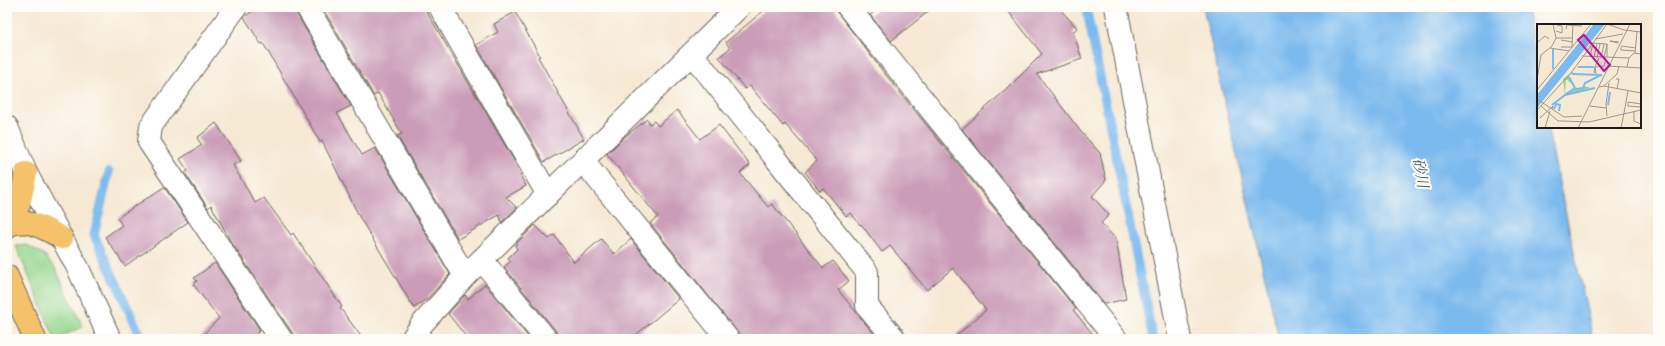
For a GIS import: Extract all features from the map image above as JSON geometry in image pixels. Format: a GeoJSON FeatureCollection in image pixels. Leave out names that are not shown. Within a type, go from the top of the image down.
{"type":"FeatureCollection","features":[{"type":"Feature","properties":{"kind":"main road"},"geometry":{"type":"LineString","coordinates":[[8,226],[19,206],[26,173]]}},
{"type":"Feature","properties":{"kind":"main road"},"geometry":{"type":"LineString","coordinates":[[8,226],[21,221],[40,226],[62,238]]}},
{"type":"Feature","properties":{"kind":"main road"},"geometry":{"type":"LineString","coordinates":[[7,276],[35,339]]}},
{"type":"Feature","properties":{"kind":"street"},"geometry":{"type":"LineString","coordinates":[[236,7],[151,126],[149,142],[281,339]]}},
{"type":"Feature","properties":{"kind":"street"},"geometry":{"type":"LineString","coordinates":[[307,7],[466,276]]}},
{"type":"Feature","properties":{"kind":"street"},"geometry":{"type":"LineString","coordinates":[[440,7],[548,195]]}},
{"type":"Feature","properties":{"kind":"street"},"geometry":{"type":"LineString","coordinates":[[412,339],[422,324],[466,276],[739,7]]}},
{"type":"Feature","properties":{"kind":"street"},"geometry":{"type":"LineString","coordinates":[[848,7],[1116,339]]}},
{"type":"Feature","properties":{"kind":"street"},"geometry":{"type":"LineString","coordinates":[[1116,7],[1180,339]]}},
{"type":"Feature","properties":{"kind":"street"},"geometry":{"type":"LineString","coordinates":[[692,54],[867,272],[867,306],[895,339]]}},
{"type":"Feature","properties":{"kind":"street"},"geometry":{"type":"LineString","coordinates":[[7,127],[26,173],[78,268],[110,339]]}},
{"type":"Feature","properties":{"kind":"street"},"geometry":{"type":"LineString","coordinates":[[583,161],[728,339]]}},
{"type":"Feature","properties":{"kind":"street"},"geometry":{"type":"LineString","coordinates":[[482,260],[546,339]]}},
{"type":"Feature","properties":{"kind":"green space"},"geometry":{"type":"Polygon","coordinates":[[[27,245],[43,254],[55,268],[83,327],[55,339],[16,246],[27,245]]]}},
{"type":"Feature","properties":{"kind":"water","name":"砂川"},"geometry":{"type":"Polygon","coordinates":[[[1203,7],[1526,7],[1537,71],[1537,128],[1547,128],[1593,339],[1279,339],[1203,7]]]}},
{"type":"Feature","properties":{"kind":"building"},"geometry":{"type":"Polygon","coordinates":[[[259,7],[295,7],[296,13],[351,106],[337,113],[362,155],[375,148],[450,274],[427,299],[414,308],[360,218],[322,141],[320,142],[263,43],[261,44],[244,17],[259,7]]]}},
{"type":"Feature","properties":{"kind":"building"},"geometry":{"type":"Polygon","coordinates":[[[322,7],[424,7],[522,174],[520,175],[526,186],[506,197],[517,208],[502,222],[499,215],[458,239],[397,136],[402,134],[378,93],[374,96],[322,7]]]}},
{"type":"Feature","properties":{"kind":"building"},"geometry":{"type":"Polygon","coordinates":[[[768,7],[833,7],[885,74],[1076,309],[1073,310],[1097,339],[952,339],[986,310],[953,268],[927,290],[890,246],[882,252],[851,213],[846,216],[823,188],[820,191],[805,172],[817,161],[785,124],[783,126],[750,86],[745,89],[719,57],[730,48],[726,42],[768,7]]]}},
{"type":"Feature","properties":{"kind":"building"},"geometry":{"type":"Polygon","coordinates":[[[880,7],[934,7],[891,41],[870,15],[880,7]]]}},
{"type":"Feature","properties":{"kind":"building"},"geometry":{"type":"Polygon","coordinates":[[[1005,7],[1058,7],[1077,28],[1073,32],[1082,59],[1037,74],[1081,132],[1100,153],[1106,180],[1092,196],[1109,215],[1101,223],[1116,239],[1126,299],[1104,304],[962,129],[1008,88],[1042,54],[1005,7]]]}},
{"type":"Feature","properties":{"kind":"building"},"geometry":{"type":"Polygon","coordinates":[[[515,12],[540,56],[538,57],[584,139],[544,162],[476,45],[498,32],[494,24],[515,12]]]}},
{"type":"Feature","properties":{"kind":"building"},"geometry":{"type":"Polygon","coordinates":[[[677,110],[700,139],[719,125],[750,165],[740,173],[768,207],[772,204],[823,268],[833,261],[849,281],[838,290],[878,339],[743,339],[650,223],[658,217],[607,154],[623,138],[647,119],[650,124],[654,121],[658,126],[677,110]]]}},
{"type":"Feature","properties":{"kind":"building"},"geometry":{"type":"Polygon","coordinates":[[[216,123],[241,161],[233,165],[255,203],[264,198],[291,235],[293,233],[342,307],[340,308],[363,339],[297,339],[291,331],[230,240],[211,205],[208,208],[185,173],[188,171],[180,159],[202,145],[197,138],[216,123]]]}},
{"type":"Feature","properties":{"kind":"building"},"geometry":{"type":"Polygon","coordinates":[[[164,187],[188,222],[125,266],[105,237],[122,225],[117,218],[164,187]]]}},
{"type":"Feature","properties":{"kind":"building"},"geometry":{"type":"Polygon","coordinates":[[[535,225],[549,239],[554,235],[574,262],[601,239],[614,254],[631,239],[679,299],[631,339],[558,339],[556,331],[504,267],[511,261],[508,258],[517,249],[515,245],[535,225]]]}},
{"type":"Feature","properties":{"kind":"building"},"geometry":{"type":"Polygon","coordinates":[[[215,263],[260,330],[251,339],[199,339],[219,318],[193,284],[197,281],[194,278],[215,263]]]}},
{"type":"Feature","properties":{"kind":"building"},"geometry":{"type":"Polygon","coordinates":[[[485,284],[530,339],[468,339],[448,314],[465,295],[468,299],[485,284]]]}},
{"type":"Feature","properties":{"kind":"waterway"},"geometry":{"type":"LineString","coordinates":[[1086,7],[1153,339]]}},
{"type":"Feature","properties":{"kind":"waterway"},"geometry":{"type":"LineString","coordinates":[[109,172],[94,235],[142,339]]}}]}
